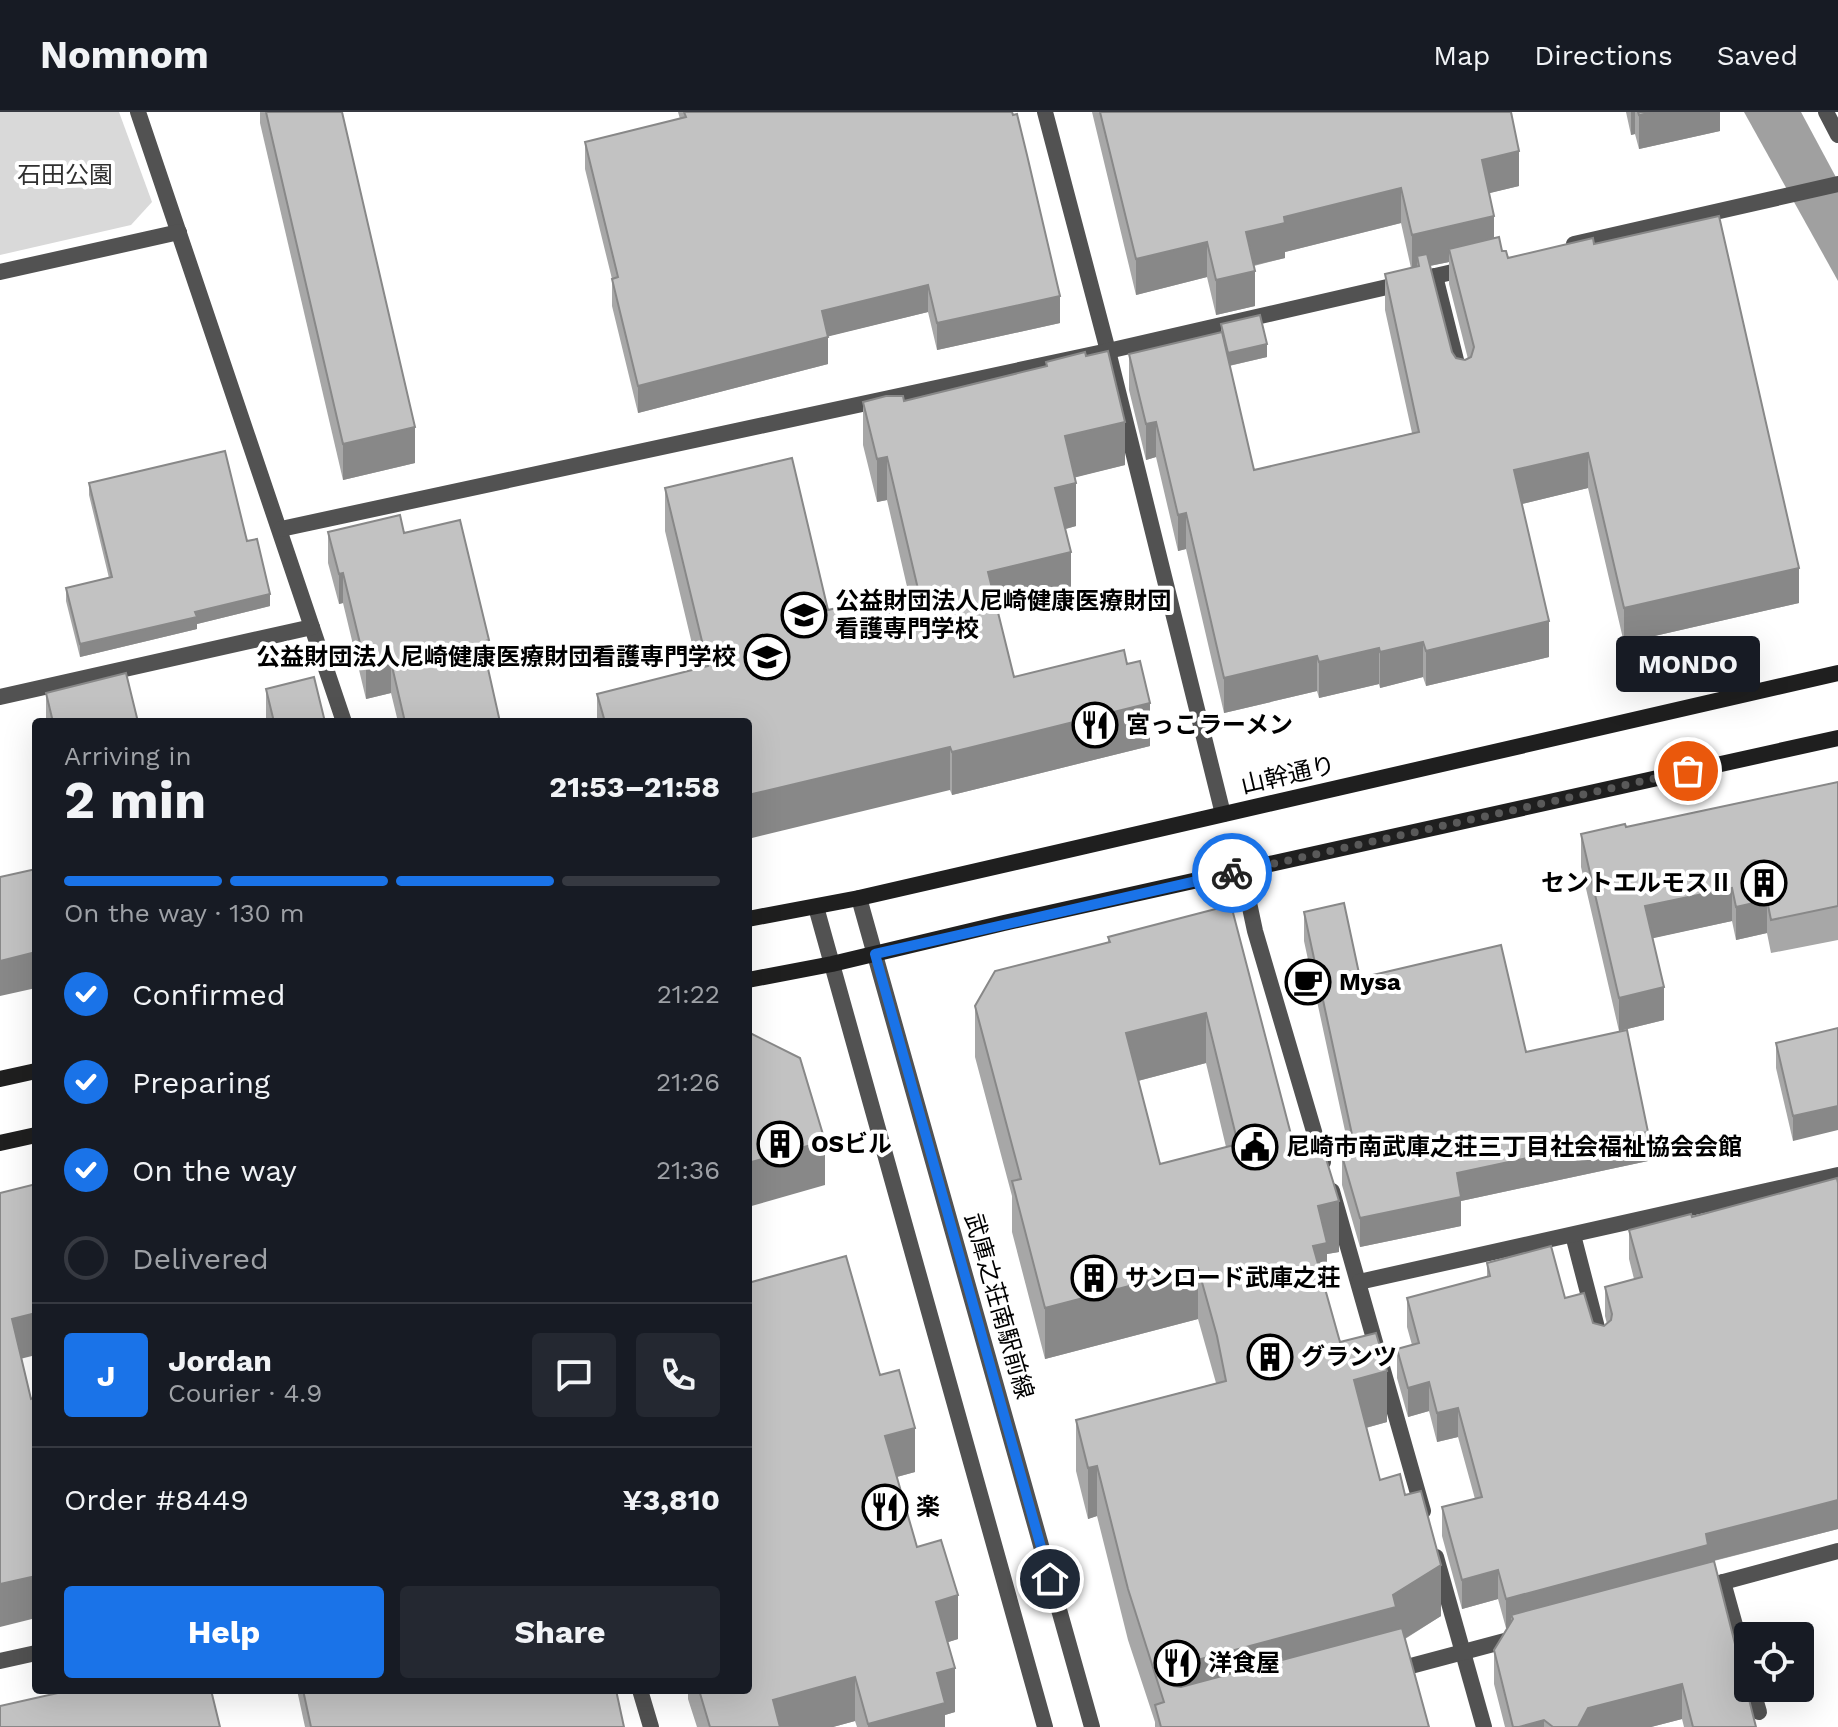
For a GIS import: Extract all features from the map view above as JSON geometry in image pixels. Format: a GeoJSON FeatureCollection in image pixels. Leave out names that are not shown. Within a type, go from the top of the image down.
{"type":"FeatureCollection","features":[{"type":"Feature","properties":{"kind":"street"},"geometry":{"type":"LineString","coordinates":[[138,112],[343,718]]}},
{"type":"Feature","properties":{"kind":"street"},"geometry":{"type":"LineString","coordinates":[[1045,112],[1223,814]]}},
{"type":"Feature","properties":{"kind":"street"},"geometry":{"type":"LineString","coordinates":[[1826,112],[1838,135]]}},
{"type":"Feature","properties":{"kind":"street"},"geometry":{"type":"LineString","coordinates":[[1551,249],[1838,184]]}},
{"type":"Feature","properties":{"kind":"street"},"geometry":{"type":"LineString","coordinates":[[0,272],[179,232]]}},
{"type":"Feature","properties":{"kind":"street"},"geometry":{"type":"LineString","coordinates":[[281,529],[1108,351],[1493,263]]}},
{"type":"Feature","properties":{"kind":"street"},"geometry":{"type":"LineString","coordinates":[[1435,276],[1463,385]]}},
{"type":"Feature","properties":{"kind":"street"},"geometry":{"type":"LineString","coordinates":[[0,697],[312,627]]}},
{"type":"Feature","properties":{"kind":"street","name":"山幹通り"},"geometry":{"type":"LineString","coordinates":[[752,918],[859,898],[1838,673]]}},
{"type":"Feature","properties":{"kind":"street"},"geometry":{"type":"LineString","coordinates":[[752,979],[832,964],[1838,738]]}},
{"type":"Feature","properties":{"kind":"street"},"geometry":{"type":"LineString","coordinates":[[1242,870],[1255,931],[1359,1282],[1484,1727]]}},
{"type":"Feature","properties":{"kind":"street","name":"武庫之荘南駅前線"},"geometry":{"type":"LineString","coordinates":[[859,898],[1092,1727]]}},
{"type":"Feature","properties":{"kind":"street"},"geometry":{"type":"LineString","coordinates":[[816,907],[1045,1727]]}},
{"type":"Feature","properties":{"kind":"street"},"geometry":{"type":"LineString","coordinates":[[0,1079],[32,1072]]}},
{"type":"Feature","properties":{"kind":"street"},"geometry":{"type":"LineString","coordinates":[[0,1143],[32,1136]]}},
{"type":"Feature","properties":{"kind":"street"},"geometry":{"type":"LineString","coordinates":[[1359,1282],[1838,1175]]}},
{"type":"Feature","properties":{"kind":"street"},"geometry":{"type":"LineString","coordinates":[[1573,1235],[1601,1345]]}},
{"type":"Feature","properties":{"kind":"street"},"geometry":{"type":"LineString","coordinates":[[1692,1591],[1838,1551]]}},
{"type":"Feature","properties":{"kind":"street"},"geometry":{"type":"LineString","coordinates":[[1723,1582],[1734,1622]]}},
{"type":"Feature","properties":{"kind":"street"},"geometry":{"type":"LineString","coordinates":[[1373,1676],[1539,1632]]}},
{"type":"Feature","properties":{"kind":"street"},"geometry":{"type":"LineString","coordinates":[[0,1661],[32,1654]]}},
{"type":"Feature","properties":{"kind":"street"},"geometry":{"type":"LineString","coordinates":[[641,1694],[651,1727]]}},
{"type":"Feature","properties":{"kind":"street"},"geometry":{"type":"LineString","coordinates":[[1756,1702],[1759,1712]]}},
{"type":"Feature","properties":{"kind":"green space","name":"石田公園"},"geometry":{"type":"Polygon","coordinates":[[[0,112],[119,112],[152,202],[131,225],[0,255],[0,112]]]}},
{"type":"Feature","properties":{"kind":"shaded area"},"geometry":{"type":"Polygon","coordinates":[[[1744,112],[1801,112],[1838,181],[1838,281],[1744,112]]]}},
{"type":"Feature","properties":{"kind":"building"},"geometry":{"type":"Polygon","coordinates":[[[266,112],[342,112],[415,427],[343,444],[266,112]]]}},
{"type":"Feature","properties":{"kind":"building"},"geometry":{"type":"Polygon","coordinates":[[[684,112],[1017,114],[1060,296],[937,323],[928,285],[822,311],[828,337],[638,386],[612,279],[618,277],[585,142],[686,117],[684,112]]]}},
{"type":"Feature","properties":{"kind":"building"},"geometry":{"type":"Polygon","coordinates":[[[1100,112],[1511,112],[1519,151],[1482,160],[1494,216],[1412,235],[1401,188],[1284,217],[1285,223],[1246,232],[1255,271],[1216,280],[1207,242],[1136,259],[1100,112]]]}},
{"type":"Feature","properties":{"kind":"building"},"geometry":{"type":"Polygon","coordinates":[[[1719,216],[1799,568],[1624,608],[1588,453],[1514,470],[1549,621],[1426,651],[1423,642],[1380,652],[1379,648],[1319,662],[1317,656],[1224,678],[1186,513],[1178,515],[1156,422],[1146,424],[1129,354],[1222,332],[1254,470],[1419,432],[1385,274],[1419,266],[1417,256],[1427,254],[1452,352],[1456,358],[1465,360],[1471,357],[1474,347],[1449,249],[1499,237],[1502,251],[1506,251],[1508,258],[1593,238],[1594,244],[1719,216]]]}},
{"type":"Feature","properties":{"kind":"building"},"geometry":{"type":"Polygon","coordinates":[[[1260,315],[1267,344],[1228,353],[1221,324],[1260,315]]]}},
{"type":"Feature","properties":{"kind":"building"},"geometry":{"type":"Polygon","coordinates":[[[1108,351],[1125,422],[1065,436],[1076,483],[1055,488],[1071,552],[988,572],[1014,677],[1124,650],[1127,664],[1140,661],[1150,703],[952,752],[950,747],[752,794],[752,718],[604,718],[597,694],[708,666],[665,488],[792,458],[828,610],[918,589],[887,457],[877,459],[863,402],[886,396],[903,396],[904,401],[1047,366],[1046,362],[1085,352],[1086,356],[1108,351]]]}},
{"type":"Feature","properties":{"kind":"building"},"geometry":{"type":"Polygon","coordinates":[[[225,451],[247,541],[257,539],[270,594],[195,612],[197,617],[80,644],[66,588],[112,577],[89,483],[225,451]]]}},
{"type":"Feature","properties":{"kind":"building"},"geometry":{"type":"Polygon","coordinates":[[[400,515],[404,533],[460,520],[489,640],[482,642],[499,718],[404,718],[391,662],[366,668],[343,573],[339,574],[328,532],[400,515]]]}},
{"type":"Feature","properties":{"kind":"building"},"geometry":{"type":"Polygon","coordinates":[[[126,673],[137,718],[52,718],[46,693],[126,673]]]}},
{"type":"Feature","properties":{"kind":"building"},"geometry":{"type":"Polygon","coordinates":[[[314,677],[324,718],[273,718],[266,689],[314,677]]]}},
{"type":"Feature","properties":{"kind":"building"},"geometry":{"type":"Polygon","coordinates":[[[1838,782],[1838,906],[1771,920],[1767,900],[1736,907],[1732,888],[1645,906],[1664,987],[1619,998],[1581,834],[1838,782]]]}},
{"type":"Feature","properties":{"kind":"building"},"geometry":{"type":"Polygon","coordinates":[[[32,870],[32,953],[0,961],[0,877],[32,870]]]}},
{"type":"Feature","properties":{"kind":"building"},"geometry":{"type":"Polygon","coordinates":[[[1344,903],[1360,978],[1501,945],[1526,1052],[1627,1030],[1648,1132],[1457,1173],[1461,1197],[1360,1218],[1342,1156],[1356,1153],[1304,912],[1344,903]]]}},
{"type":"Feature","properties":{"kind":"building"},"geometry":{"type":"Polygon","coordinates":[[[1231,905],[1294,1146],[1320,1139],[1339,1201],[1318,1206],[1327,1243],[1313,1246],[1340,1342],[1376,1333],[1387,1371],[1354,1380],[1380,1480],[1400,1474],[1405,1495],[1421,1491],[1441,1565],[1393,1595],[1396,1607],[1175,1666],[1168,1673],[1168,1680],[1174,1686],[1181,1687],[1402,1628],[1429,1727],[1161,1727],[1155,1705],[1164,1702],[1128,1589],[1097,1466],[1088,1468],[1076,1420],[1226,1381],[1217,1336],[1198,1268],[1045,1308],[1012,1181],[1021,1179],[975,1006],[995,971],[1110,942],[1108,937],[1231,905]],[[1206,1013],[1126,1033],[1160,1164],[1238,1144],[1206,1013]]]}},
{"type":"Feature","properties":{"kind":"building"},"geometry":{"type":"Polygon","coordinates":[[[1838,1028],[1838,1106],[1793,1116],[1776,1043],[1838,1028]]]}},
{"type":"Feature","properties":{"kind":"building"},"geometry":{"type":"Polygon","coordinates":[[[752,1034],[800,1058],[825,1141],[752,1162],[752,1034]]]}},
{"type":"Feature","properties":{"kind":"building"},"geometry":{"type":"Polygon","coordinates":[[[1837,1178],[1838,1500],[1706,1534],[1708,1545],[1506,1599],[1498,1570],[1462,1580],[1442,1507],[1482,1497],[1458,1408],[1437,1413],[1429,1382],[1408,1388],[1397,1349],[1419,1343],[1407,1298],[1490,1276],[1487,1263],[1551,1246],[1565,1298],[1584,1293],[1593,1323],[1604,1326],[1611,1320],[1612,1314],[1605,1287],[1642,1277],[1629,1230],[1691,1214],[1692,1217],[1837,1178]]]}},
{"type":"Feature","properties":{"kind":"building"},"geometry":{"type":"Polygon","coordinates":[[[32,1185],[32,1314],[12,1319],[32,1399],[32,1577],[0,1584],[0,1193],[32,1185]]]}},
{"type":"Feature","properties":{"kind":"building"},"geometry":{"type":"Polygon","coordinates":[[[846,1256],[880,1375],[899,1370],[915,1428],[885,1436],[917,1547],[941,1540],[958,1595],[936,1602],[955,1668],[937,1673],[945,1703],[868,1724],[855,1677],[773,1700],[780,1727],[710,1727],[700,1694],[752,1694],[752,1282],[846,1256]]]}},
{"type":"Feature","properties":{"kind":"building"},"geometry":{"type":"Polygon","coordinates":[[[1714,1561],[1734,1640],[1734,1702],[1750,1702],[1756,1727],[1693,1727],[1682,1684],[1588,1708],[1578,1727],[1553,1727],[1544,1720],[1513,1727],[1494,1650],[1513,1619],[1511,1615],[1714,1561]]]}},
{"type":"Feature","properties":{"kind":"building"},"geometry":{"type":"Polygon","coordinates":[[[53,1694],[212,1694],[220,1727],[0,1727],[0,1706],[53,1694]]]}},
{"type":"Feature","properties":{"kind":"building"},"geometry":{"type":"Polygon","coordinates":[[[304,1694],[617,1694],[624,1727],[311,1727],[304,1694]]]}},
{"type":"Feature","properties":{"kind":"way so far"},"geometry":{"type":"LineString","coordinates":[[1232,873],[1688,771]]}},
{"type":"Feature","properties":{"kind":"place","name":"公益財団法人尼崎健康医療財団 看護専門学校"},"geometry":{"type":"Point","coordinates":[804,615]}},
{"type":"Feature","properties":{"kind":"place","name":"公益財団法人尼崎健康医療財団看護専門学校"},"geometry":{"type":"Point","coordinates":[767,657]}},
{"type":"Feature","properties":{"kind":"place","name":"宮っこラーメン"},"geometry":{"type":"Point","coordinates":[1095,725]}},
{"type":"Feature","properties":{"kind":"place","name":"MONDO"},"geometry":{"type":"Point","coordinates":[1688,771]}},
{"type":"Feature","properties":{"kind":"place","name":"セントエルモスⅡ"},"geometry":{"type":"Point","coordinates":[1764,883]}},
{"type":"Feature","properties":{"kind":"place","name":"Mysa"},"geometry":{"type":"Point","coordinates":[1308,982]}},
{"type":"Feature","properties":{"kind":"place","name":"OSビル"},"geometry":{"type":"Point","coordinates":[780,1144]}},
{"type":"Feature","properties":{"kind":"place","name":"尼崎市南武庫之荘三丁目社会福祉協会会館"},"geometry":{"type":"Point","coordinates":[1255,1147]}},
{"type":"Feature","properties":{"kind":"place","name":"サンロード武庫之荘"},"geometry":{"type":"Point","coordinates":[1094,1278]}},
{"type":"Feature","properties":{"kind":"place","name":"グランツ"},"geometry":{"type":"Point","coordinates":[1270,1357]}},
{"type":"Feature","properties":{"kind":"place","name":"楽"},"geometry":{"type":"Point","coordinates":[885,1507]}},
{"type":"Feature","properties":{"kind":"place","name":"洋食屋"},"geometry":{"type":"Point","coordinates":[1177,1663]}},
{"type":"Feature","properties":{"kind":"route"},"geometry":{"type":"LineString","coordinates":[[1050,1579],[875,954],[1232,873]]}}]}
